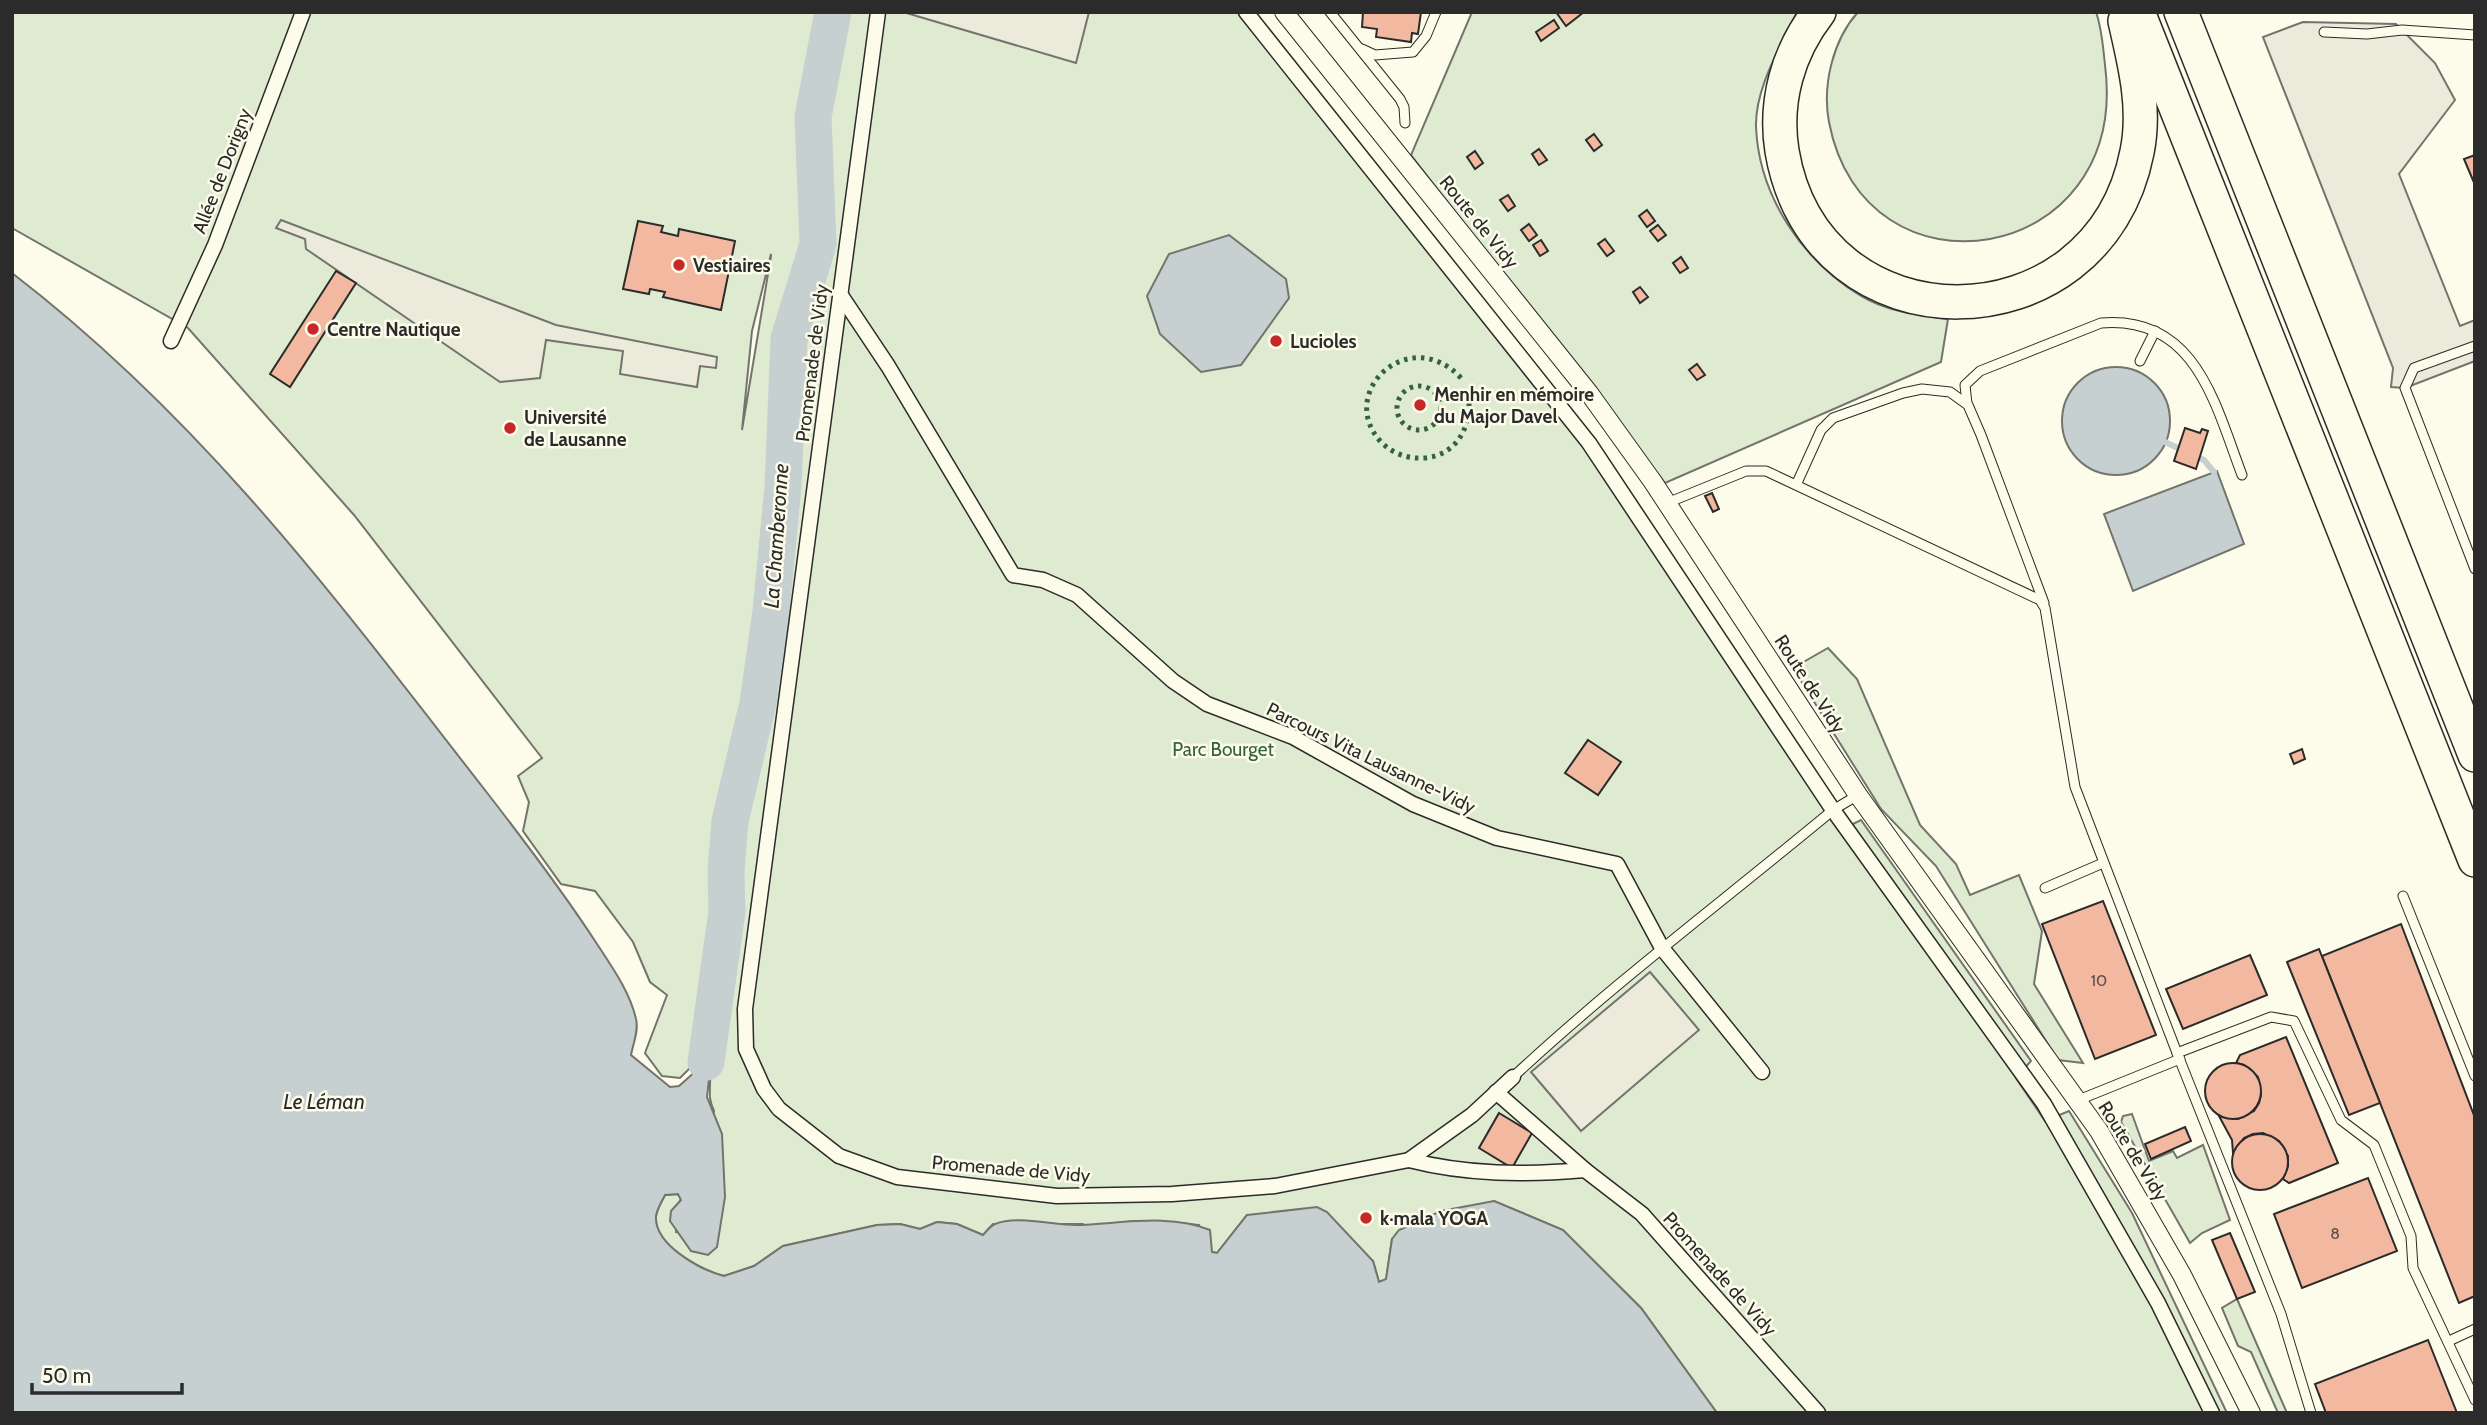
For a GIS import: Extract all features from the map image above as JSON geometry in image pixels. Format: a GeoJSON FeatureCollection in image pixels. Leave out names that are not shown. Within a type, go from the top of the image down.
{"type":"FeatureCollection","features":[{"type":"Feature","properties":{"kind":"highway"},"geometry":{"type":"LineString","coordinates":[[1819,12],[1794,55],[1780,106],[1783,156],[1799,204],[1831,250],[1866,277],[1908,296],[1955,303],[2010,296],[2044,281],[2084,251],[2115,211],[2132,172],[2140,129],[2138,92],[2123,12]]}},
{"type":"Feature","properties":{"kind":"highway"},"geometry":{"type":"LineString","coordinates":[[2138,12],[2475,860]]}},
{"type":"Feature","properties":{"kind":"highway"},"geometry":{"type":"LineString","coordinates":[[2181,12],[2475,755]]}},
{"type":"Feature","properties":{"kind":"street","name":"Allée de Dorigny"},"geometry":{"type":"LineString","coordinates":[[170,341],[215,245],[303,12]]}},
{"type":"Feature","properties":{"kind":"street","name":"Promenade de Vidy"},"geometry":{"type":"LineString","coordinates":[[878,12],[745,1010],[746,1049],[764,1089],[779,1109],[839,1156],[897,1177],[1057,1196],[1172,1194],[1275,1185],[1409,1160],[1472,1115],[1513,1077]]}},
{"type":"Feature","properties":{"kind":"street"},"geometry":{"type":"LineString","coordinates":[[1246,12],[1589,443],[1833,810],[2044,1104],[2152,1292],[2212,1413]]}},
{"type":"Feature","properties":{"kind":"street","name":"Route de Vidy"},"geometry":{"type":"LineString","coordinates":[[1284,12],[1589,393],[1667,503],[1858,795],[2099,1131],[2182,1275],[2251,1413]]}},
{"type":"Feature","properties":{"kind":"street","name":"Parcours Vita Lausanne-Vidy"},"geometry":{"type":"LineString","coordinates":[[840,294],[888,366],[1013,575],[1043,580],[1077,595],[1173,681],[1207,704],[1293,737],[1413,804],[1497,838],[1617,864],[1662,948],[1762,1072]]}},
{"type":"Feature","properties":{"kind":"street","name":"Promenade de Vidy"},"geometry":{"type":"LineString","coordinates":[[1496,1092],[1585,1170],[1642,1214],[1818,1413]]}},
{"type":"Feature","properties":{"kind":"street","name":"Promenade de Vidy"},"geometry":{"type":"LineString","coordinates":[[1409,1160],[1435,1167],[1516,1175],[1585,1170]]}},
{"type":"Feature","properties":{"kind":"lane"},"geometry":{"type":"LineString","coordinates":[[1330,12],[1399,99],[1404,107],[1405,123]]}},
{"type":"Feature","properties":{"kind":"lane"},"geometry":{"type":"LineString","coordinates":[[1357,47],[1375,55],[1413,52],[1426,36],[1436,12]]}},
{"type":"Feature","properties":{"kind":"lane"},"geometry":{"type":"LineString","coordinates":[[2324,32],[2367,34],[2402,30],[2475,35]]}},
{"type":"Feature","properties":{"kind":"lane"},"geometry":{"type":"LineString","coordinates":[[2242,475],[2205,379],[2191,358],[2175,343],[2155,331],[2121,321],[2101,323],[2070,333],[1980,371],[1965,386],[1968,405],[2045,607],[2075,787],[2281,1314],[2311,1413]]}},
{"type":"Feature","properties":{"kind":"lane"},"geometry":{"type":"LineString","coordinates":[[2140,361],[2155,331]]}},
{"type":"Feature","properties":{"kind":"lane"},"geometry":{"type":"LineString","coordinates":[[2475,346],[2413,368],[2405,388],[2475,569]]}},
{"type":"Feature","properties":{"kind":"lane"},"geometry":{"type":"LineString","coordinates":[[1797,484],[1821,430],[1833,418],[1888,397],[1922,389],[1950,392],[1968,405]]}},
{"type":"Feature","properties":{"kind":"lane"},"geometry":{"type":"LineString","coordinates":[[1667,503],[1755,469],[1797,484],[2031,594],[2045,607]]}},
{"type":"Feature","properties":{"kind":"lane"},"geometry":{"type":"LineString","coordinates":[[1513,1077],[1582,1013],[1833,810],[1858,795]]}},
{"type":"Feature","properties":{"kind":"lane"},"geometry":{"type":"LineString","coordinates":[[2045,888],[2103,863]]}},
{"type":"Feature","properties":{"kind":"lane"},"geometry":{"type":"LineString","coordinates":[[2403,896],[2475,1076]]}},
{"type":"Feature","properties":{"kind":"lane"},"geometry":{"type":"LineString","coordinates":[[2076,1101],[2271,1017],[2294,1021],[2341,1120],[2374,1144],[2411,1236],[2413,1268],[2475,1400]]}},
{"type":"Feature","properties":{"kind":"lane"},"geometry":{"type":"LineString","coordinates":[[2449,1341],[2475,1329]]}},
{"type":"Feature","properties":{"kind":"green space","name":"Parc Bourget"},"geometry":{"type":"Polygon","coordinates":[[[12,12],[1240,12],[1567,422],[1841,830],[1861,820],[2031,1061],[2016,1078],[2045,1121],[2069,1111],[2132,1213],[2227,1413],[1717,1413],[1641,1308],[1563,1230],[1494,1201],[1392,1239],[1386,1280],[1379,1282],[1373,1261],[1247,1215],[1217,1253],[1212,1252],[1199,1225],[1155,1221],[1127,1222],[1099,1227],[1085,1233],[1083,1224],[993,1224],[983,1235],[957,1224],[937,1222],[920,1229],[900,1224],[877,1225],[783,1246],[754,1266],[724,1276],[703,1268],[670,1246],[657,1227],[656,1216],[665,1195],[678,1194],[681,1199],[677,1206],[676,1233],[714,1111],[710,1097],[707,1051],[680,1078],[662,1076],[645,1053],[667,995],[650,982],[633,942],[595,891],[561,884],[523,831],[529,802],[518,776],[542,758],[354,515],[188,328],[12,228],[12,12]],[[771,254],[752,331],[742,430],[771,254]]]}},
{"type":"Feature","properties":{"kind":"green space"},"geometry":{"type":"Polygon","coordinates":[[[1472,12],[1797,12],[1764,82],[1757,112],[1759,153],[1775,202],[1803,246],[1840,282],[1861,296],[1892,309],[1948,319],[1941,362],[1665,483],[1411,155],[1472,12]]]}},
{"type":"Feature","properties":{"kind":"green space"},"geometry":{"type":"Polygon","coordinates":[[[1858,12],[2096,12],[2105,65],[2102,133],[2078,185],[2038,221],[1990,239],[1939,239],[1891,220],[1852,181],[1829,122],[1827,93],[1831,64],[1842,36],[1858,12]]]}},
{"type":"Feature","properties":{"kind":"green space"},"geometry":{"type":"Polygon","coordinates":[[[1828,648],[1857,679],[1920,825],[1956,864],[1970,895],[2019,875],[2042,931],[2034,984],[2083,1063],[2058,1060],[1936,866],[1881,809],[1793,668],[1828,648]]]}},
{"type":"Feature","properties":{"kind":"green space"},"geometry":{"type":"Polygon","coordinates":[[[2132,1114],[2149,1161],[2173,1151],[2177,1158],[2203,1145],[2230,1220],[2202,1233],[2190,1243],[2121,1122],[2123,1116],[2132,1114]]]}},
{"type":"Feature","properties":{"kind":"green space"},"geometry":{"type":"Polygon","coordinates":[[[2237,1299],[2287,1413],[2278,1413],[2251,1352],[2238,1346],[2222,1308],[2237,1299]]]}},
{"type":"Feature","properties":{"kind":"shaded area"},"geometry":{"type":"Polygon","coordinates":[[[903,12],[1089,12],[1076,63],[903,12]]]}},
{"type":"Feature","properties":{"kind":"shaded area"},"geometry":{"type":"Polygon","coordinates":[[[2303,22],[2396,24],[2435,63],[2455,100],[2399,174],[2460,326],[2475,320],[2475,361],[2405,388],[2391,387],[2393,368],[2263,37],[2303,22]]]}},
{"type":"Feature","properties":{"kind":"shaded area"},"geometry":{"type":"Polygon","coordinates":[[[281,220],[556,325],[717,357],[716,368],[700,366],[697,387],[620,374],[623,351],[546,340],[540,378],[500,382],[306,249],[305,239],[276,228],[281,220]]]}},
{"type":"Feature","properties":{"kind":"shaded area"},"geometry":{"type":"Polygon","coordinates":[[[1650,972],[1699,1030],[1581,1131],[1531,1072],[1650,972]]]}},
{"type":"Feature","properties":{"kind":"water"},"geometry":{"type":"Polygon","coordinates":[[[1229,235],[1286,279],[1289,298],[1241,365],[1201,372],[1160,334],[1147,296],[1169,254],[1229,235]]]}},
{"type":"Feature","properties":{"kind":"water","name":"Le Léman"},"geometry":{"type":"Polygon","coordinates":[[[12,273],[82,330],[209,453],[324,585],[378,653],[530,850],[614,971],[625,989],[637,1023],[631,1055],[670,1087],[679,1086],[706,1062],[710,1070],[707,1097],[722,1134],[725,1197],[717,1247],[708,1255],[691,1251],[670,1221],[671,1211],[681,1200],[678,1194],[665,1195],[656,1216],[657,1227],[681,1255],[724,1276],[754,1266],[783,1246],[877,1225],[900,1224],[920,1229],[937,1222],[957,1224],[983,1235],[995,1224],[1014,1220],[1076,1225],[1178,1222],[1210,1230],[1212,1252],[1217,1253],[1247,1215],[1317,1207],[1327,1212],[1373,1261],[1379,1282],[1386,1279],[1392,1239],[1399,1230],[1441,1211],[1494,1201],[1563,1230],[1641,1308],[1717,1413],[12,1413],[12,273]]]}},
{"type":"Feature","properties":{"kind":"water"},"geometry":{"type":"Polygon","coordinates":[[[2116,367],[2137,371],[2154,383],[2166,400],[2170,421],[2166,442],[2154,459],[2137,471],[2116,475],[2095,471],[2078,459],[2066,442],[2062,421],[2066,400],[2078,383],[2095,371],[2116,367]]]}},
{"type":"Feature","properties":{"kind":"water"},"geometry":{"type":"Polygon","coordinates":[[[2217,471],[2244,544],[2133,591],[2104,514],[2217,471]]]}},
{"type":"Feature","properties":{"kind":"building"},"geometry":{"type":"Polygon","coordinates":[[[1363,12],[1421,12],[1418,34],[1412,33],[1411,42],[1376,37],[1377,29],[1362,27],[1363,12]]]}},
{"type":"Feature","properties":{"kind":"building"},"geometry":{"type":"Polygon","coordinates":[[[1556,12],[1584,12],[1566,26],[1556,12]]]}},
{"type":"Feature","properties":{"kind":"building"},"geometry":{"type":"Polygon","coordinates":[[[1554,20],[1559,28],[1541,41],[1536,32],[1554,20]]]}},
{"type":"Feature","properties":{"kind":"building"},"geometry":{"type":"Polygon","coordinates":[[[1594,134],[1602,145],[1594,151],[1586,140],[1594,134]]]}},
{"type":"Feature","properties":{"kind":"building"},"geometry":{"type":"Polygon","coordinates":[[[1539,149],[1547,160],[1539,165],[1532,154],[1539,149]]]}},
{"type":"Feature","properties":{"kind":"building"},"geometry":{"type":"Polygon","coordinates":[[[1475,151],[1483,163],[1475,169],[1467,157],[1475,151]]]}},
{"type":"Feature","properties":{"kind":"building"},"geometry":{"type":"Polygon","coordinates":[[[2475,155],[2475,185],[2464,159],[2475,155]]]}},
{"type":"Feature","properties":{"kind":"building"},"geometry":{"type":"Polygon","coordinates":[[[1508,195],[1515,206],[1508,211],[1500,200],[1508,195]]]}},
{"type":"Feature","properties":{"kind":"building"},"geometry":{"type":"Polygon","coordinates":[[[1647,210],[1655,221],[1647,227],[1639,216],[1647,210]]]}},
{"type":"Feature","properties":{"kind":"building","name":"Vestiaires"},"geometry":{"type":"Polygon","coordinates":[[[638,221],[663,226],[661,232],[678,236],[679,229],[735,241],[721,310],[663,297],[665,292],[650,289],[649,294],[623,289],[638,221]]]}},
{"type":"Feature","properties":{"kind":"building"},"geometry":{"type":"Polygon","coordinates":[[[1529,224],[1537,235],[1529,241],[1521,230],[1529,224]]]}},
{"type":"Feature","properties":{"kind":"building"},"geometry":{"type":"Polygon","coordinates":[[[1658,225],[1666,235],[1658,241],[1650,231],[1658,225]]]}},
{"type":"Feature","properties":{"kind":"building"},"geometry":{"type":"Polygon","coordinates":[[[1605,239],[1614,251],[1607,256],[1598,244],[1605,239]]]}},
{"type":"Feature","properties":{"kind":"building"},"geometry":{"type":"Polygon","coordinates":[[[1541,240],[1548,251],[1540,256],[1533,245],[1541,240]]]}},
{"type":"Feature","properties":{"kind":"building"},"geometry":{"type":"Polygon","coordinates":[[[1681,257],[1688,268],[1680,273],[1673,263],[1681,257]]]}},
{"type":"Feature","properties":{"kind":"building","name":"Centre Nautique"},"geometry":{"type":"Polygon","coordinates":[[[336,271],[356,283],[290,387],[270,374],[336,271]]]}},
{"type":"Feature","properties":{"kind":"building"},"geometry":{"type":"Polygon","coordinates":[[[1640,287],[1648,297],[1640,303],[1633,292],[1640,287]]]}},
{"type":"Feature","properties":{"kind":"building"},"geometry":{"type":"Polygon","coordinates":[[[1697,364],[1705,375],[1697,380],[1689,370],[1697,364]]]}},
{"type":"Feature","properties":{"kind":"building"},"geometry":{"type":"Polygon","coordinates":[[[2185,428],[2200,433],[2202,429],[2208,431],[2196,469],[2174,461],[2185,428]]]}},
{"type":"Feature","properties":{"kind":"building"},"geometry":{"type":"Polygon","coordinates":[[[1712,493],[1719,509],[1713,512],[1705,496],[1712,493]]]}},
{"type":"Feature","properties":{"kind":"building"},"geometry":{"type":"Polygon","coordinates":[[[1588,740],[1621,762],[1598,795],[1565,773],[1588,740]]]}},
{"type":"Feature","properties":{"kind":"building"},"geometry":{"type":"Polygon","coordinates":[[[2302,749],[2305,759],[2294,764],[2290,754],[2302,749]]]}},
{"type":"Feature","properties":{"kind":"building"},"geometry":{"type":"Polygon","coordinates":[[[2103,901],[2156,1035],[2095,1059],[2042,924],[2103,901]]]}},
{"type":"Feature","properties":{"kind":"building"},"geometry":{"type":"Polygon","coordinates":[[[2401,924],[2475,1118],[2475,1296],[2459,1303],[2322,956],[2401,924]]]}},
{"type":"Feature","properties":{"kind":"building"},"geometry":{"type":"Polygon","coordinates":[[[2319,949],[2380,1103],[2349,1115],[2287,962],[2319,949]]]}},
{"type":"Feature","properties":{"kind":"building"},"geometry":{"type":"Polygon","coordinates":[[[2250,955],[2267,995],[2183,1029],[2166,989],[2250,955]]]}},
{"type":"Feature","properties":{"kind":"building"},"geometry":{"type":"Polygon","coordinates":[[[2286,1037],[2338,1163],[2289,1183],[2283,1179],[2288,1166],[2288,1156],[2279,1141],[2263,1133],[2253,1134],[2244,1138],[2233,1153],[2232,1140],[2219,1116],[2238,1119],[2254,1111],[2261,1095],[2258,1077],[2244,1065],[2236,1063],[2240,1055],[2286,1037]]]}},
{"type":"Feature","properties":{"kind":"building"},"geometry":{"type":"Polygon","coordinates":[[[2227,1063],[2239,1063],[2249,1067],[2257,1075],[2261,1091],[2257,1107],[2249,1115],[2239,1119],[2227,1119],[2217,1115],[2209,1107],[2205,1097],[2205,1085],[2209,1075],[2217,1067],[2227,1063]]]}},
{"type":"Feature","properties":{"kind":"building"},"geometry":{"type":"Polygon","coordinates":[[[1499,1113],[1532,1133],[1512,1168],[1479,1148],[1499,1113]]]}},
{"type":"Feature","properties":{"kind":"building"},"geometry":{"type":"Polygon","coordinates":[[[2185,1127],[2191,1141],[2151,1159],[2145,1144],[2185,1127]]]}},
{"type":"Feature","properties":{"kind":"building"},"geometry":{"type":"Polygon","coordinates":[[[2254,1134],[2266,1134],[2276,1138],[2284,1146],[2288,1162],[2284,1178],[2276,1186],[2266,1190],[2254,1190],[2244,1186],[2236,1178],[2232,1168],[2232,1156],[2236,1146],[2244,1138],[2254,1134]]]}},
{"type":"Feature","properties":{"kind":"building"},"geometry":{"type":"Polygon","coordinates":[[[2368,1178],[2397,1251],[2302,1288],[2274,1214],[2368,1178]]]}},
{"type":"Feature","properties":{"kind":"building"},"geometry":{"type":"Polygon","coordinates":[[[2230,1233],[2255,1292],[2237,1299],[2212,1240],[2230,1233]]]}},
{"type":"Feature","properties":{"kind":"building"},"geometry":{"type":"Polygon","coordinates":[[[2428,1340],[2457,1413],[2326,1413],[2315,1384],[2428,1340]]]}},
{"type":"Feature","properties":{"kind":"waterway","name":"La Chamberonne"},"geometry":{"type":"LineString","coordinates":[[706,1062],[727,911],[726,871],[730,821],[758,703],[771,611],[783,487],[789,339],[818,244],[813,117],[833,12]]}},
{"type":"Feature","properties":{"kind":"waterway"},"geometry":{"type":"LineString","coordinates":[[2165,442],[2204,460],[2214,472]]}},
{"type":"Feature","properties":{"kind":"hedge"},"geometry":{"type":"LineString","coordinates":[[1461,378],[1441,363],[1421,358],[1401,361],[1385,371],[1373,385],[1367,403],[1369,423],[1381,442],[1396,453],[1418,458],[1436,456],[1455,444],[1466,425],[1468,391]]}},
{"type":"Feature","properties":{"kind":"hedge"},"geometry":{"type":"LineString","coordinates":[[1419,386],[1434,393],[1441,408],[1434,423],[1419,430],[1404,423],[1397,408],[1404,393],[1419,386]]}},
{"type":"Feature","properties":{"kind":"place","name":"Vestiaires"},"geometry":{"type":"Point","coordinates":[679,265]}},
{"type":"Feature","properties":{"kind":"place","name":"Centre Nautique"},"geometry":{"type":"Point","coordinates":[313,329]}},
{"type":"Feature","properties":{"kind":"place","name":"Lucioles"},"geometry":{"type":"Point","coordinates":[1276,341]}},
{"type":"Feature","properties":{"kind":"place","name":"Menhir en mémoire du Major Davel"},"geometry":{"type":"Point","coordinates":[1420,405]}},
{"type":"Feature","properties":{"kind":"place","name":"Université de Lausanne"},"geometry":{"type":"Point","coordinates":[510,428]}},
{"type":"Feature","properties":{"kind":"place","name":"k·mala YOGA"},"geometry":{"type":"Point","coordinates":[1366,1218]}}]}
